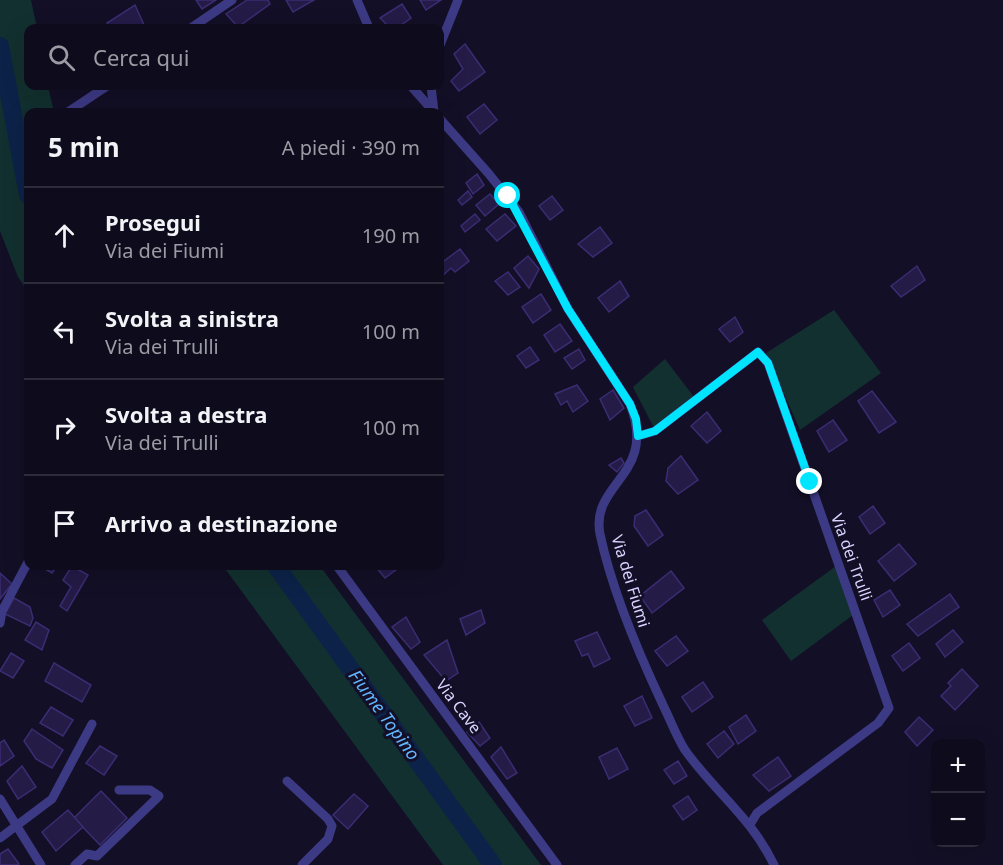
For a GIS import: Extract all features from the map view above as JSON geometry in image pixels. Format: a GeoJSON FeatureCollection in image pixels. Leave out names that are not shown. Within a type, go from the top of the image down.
{"type":"FeatureCollection","features":[{"type":"Feature","properties":{"kind":"street"},"geometry":{"type":"LineString","coordinates":[[197,24],[232,0]]}},
{"type":"Feature","properties":{"kind":"street"},"geometry":{"type":"LineString","coordinates":[[357,0],[367,24]]}},
{"type":"Feature","properties":{"kind":"street"},"geometry":{"type":"LineString","coordinates":[[444,35],[458,0]]}},
{"type":"Feature","properties":{"kind":"street"},"geometry":{"type":"LineString","coordinates":[[74,108],[101,90]]}},
{"type":"Feature","properties":{"kind":"street"},"geometry":{"type":"LineString","coordinates":[[416,90],[431,108]]}},
{"type":"Feature","properties":{"kind":"street"},"geometry":{"type":"LineString","coordinates":[[430,90],[433,108]]}},
{"type":"Feature","properties":{"kind":"street","name":"Via dei Fiumi"},"geometry":{"type":"LineString","coordinates":[[444,123],[519,212],[568,309],[630,404],[636,419],[637,449],[632,461],[603,504],[600,533],[635,643],[684,748],[750,823],[774,865]]}},
{"type":"Feature","properties":{"kind":"street","name":"Via dei Trulli"},"geometry":{"type":"LineString","coordinates":[[638,436],[655,431],[758,352],[768,363],[889,708],[878,723],[757,813],[750,823]]}},
{"type":"Feature","properties":{"kind":"street"},"geometry":{"type":"LineString","coordinates":[[0,623],[2,611],[24,569]]}},
{"type":"Feature","properties":{"kind":"street","name":"Via Cave"},"geometry":{"type":"LineString","coordinates":[[340,570],[557,865]]}},
{"type":"Feature","properties":{"kind":"street"},"geometry":{"type":"LineString","coordinates":[[0,838],[52,800],[92,724]]}},
{"type":"Feature","properties":{"kind":"street"},"geometry":{"type":"LineString","coordinates":[[287,781],[328,819],[332,826],[328,839],[302,865]]}},
{"type":"Feature","properties":{"kind":"street"},"geometry":{"type":"LineString","coordinates":[[75,865],[87,854],[98,856],[159,796],[150,790],[119,790]]}},
{"type":"Feature","properties":{"kind":"street"},"geometry":{"type":"LineString","coordinates":[[0,799],[41,865]]}},
{"type":"Feature","properties":{"kind":"green space"},"geometry":{"type":"Polygon","coordinates":[[[0,0],[31,0],[36,24],[24,24],[24,90],[49,90],[53,108],[24,108],[24,286],[18,277],[0,231],[0,0]]]}},
{"type":"Feature","properties":{"kind":"green space"},"geometry":{"type":"Polygon","coordinates":[[[834,310],[881,373],[800,430],[766,353],[834,310]]]}},
{"type":"Feature","properties":{"kind":"green space"},"geometry":{"type":"Polygon","coordinates":[[[665,359],[694,397],[654,428],[633,387],[665,359]]]}},
{"type":"Feature","properties":{"kind":"green space"},"geometry":{"type":"Polygon","coordinates":[[[836,566],[853,615],[791,661],[762,620],[836,566]]]}},
{"type":"Feature","properties":{"kind":"green space"},"geometry":{"type":"Polygon","coordinates":[[[226,570],[323,570],[541,865],[443,865],[226,570]]]}},
{"type":"Feature","properties":{"kind":"building"},"geometry":{"type":"Polygon","coordinates":[[[196,0],[216,0],[202,9],[196,0]]]}},
{"type":"Feature","properties":{"kind":"building"},"geometry":{"type":"Polygon","coordinates":[[[247,0],[268,0],[270,4],[242,24],[235,24],[226,14],[247,0]]]}},
{"type":"Feature","properties":{"kind":"building"},"geometry":{"type":"Polygon","coordinates":[[[286,0],[314,0],[293,12],[286,0]]]}},
{"type":"Feature","properties":{"kind":"building"},"geometry":{"type":"Polygon","coordinates":[[[420,0],[441,0],[426,10],[420,0]]]}},
{"type":"Feature","properties":{"kind":"building"},"geometry":{"type":"Polygon","coordinates":[[[402,4],[411,18],[403,24],[386,24],[380,18],[402,4]]]}},
{"type":"Feature","properties":{"kind":"building"},"geometry":{"type":"Polygon","coordinates":[[[135,5],[144,24],[108,24],[135,5]]]}},
{"type":"Feature","properties":{"kind":"building"},"geometry":{"type":"Polygon","coordinates":[[[465,44],[485,72],[459,91],[451,81],[463,69],[454,54],[465,44]]]}},
{"type":"Feature","properties":{"kind":"building"},"geometry":{"type":"Polygon","coordinates":[[[484,104],[497,120],[480,134],[467,117],[484,104]]]}},
{"type":"Feature","properties":{"kind":"building"},"geometry":{"type":"Polygon","coordinates":[[[477,174],[484,185],[473,194],[466,183],[477,174]]]}},
{"type":"Feature","properties":{"kind":"building"},"geometry":{"type":"Polygon","coordinates":[[[468,191],[472,197],[462,205],[458,200],[468,191]]]}},
{"type":"Feature","properties":{"kind":"building"},"geometry":{"type":"Polygon","coordinates":[[[490,194],[499,204],[485,216],[476,205],[490,194]]]}},
{"type":"Feature","properties":{"kind":"building"},"geometry":{"type":"Polygon","coordinates":[[[552,196],[563,210],[550,220],[539,206],[552,196]]]}},
{"type":"Feature","properties":{"kind":"building"},"geometry":{"type":"Polygon","coordinates":[[[475,214],[480,220],[465,232],[461,226],[475,214]]]}},
{"type":"Feature","properties":{"kind":"building"},"geometry":{"type":"Polygon","coordinates":[[[505,214],[516,226],[497,241],[486,229],[505,214]]]}},
{"type":"Feature","properties":{"kind":"building"},"geometry":{"type":"Polygon","coordinates":[[[600,227],[612,243],[593,257],[578,244],[600,227]]]}},
{"type":"Feature","properties":{"kind":"building"},"geometry":{"type":"Polygon","coordinates":[[[460,249],[469,261],[455,272],[451,268],[444,274],[444,261],[460,249]]]}},
{"type":"Feature","properties":{"kind":"building"},"geometry":{"type":"Polygon","coordinates":[[[528,256],[539,269],[529,288],[514,268],[528,256]]]}},
{"type":"Feature","properties":{"kind":"building"},"geometry":{"type":"Polygon","coordinates":[[[917,266],[925,280],[901,297],[891,286],[917,266]]]}},
{"type":"Feature","properties":{"kind":"building"},"geometry":{"type":"Polygon","coordinates":[[[508,272],[520,287],[508,295],[495,281],[508,272]]]}},
{"type":"Feature","properties":{"kind":"building"},"geometry":{"type":"Polygon","coordinates":[[[620,281],[629,296],[609,312],[598,298],[620,281]]]}},
{"type":"Feature","properties":{"kind":"building"},"geometry":{"type":"Polygon","coordinates":[[[541,294],[551,310],[533,323],[522,307],[541,294]]]}},
{"type":"Feature","properties":{"kind":"building"},"geometry":{"type":"Polygon","coordinates":[[[735,317],[743,332],[730,342],[719,329],[735,317]]]}},
{"type":"Feature","properties":{"kind":"building"},"geometry":{"type":"Polygon","coordinates":[[[560,324],[572,341],[555,352],[544,335],[560,324]]]}},
{"type":"Feature","properties":{"kind":"building"},"geometry":{"type":"Polygon","coordinates":[[[530,347],[539,360],[526,368],[517,356],[530,347]]]}},
{"type":"Feature","properties":{"kind":"building"},"geometry":{"type":"Polygon","coordinates":[[[579,349],[585,360],[572,369],[564,358],[579,349]]]}},
{"type":"Feature","properties":{"kind":"building"},"geometry":{"type":"Polygon","coordinates":[[[577,385],[588,401],[573,412],[567,401],[561,405],[555,394],[577,385]]]}},
{"type":"Feature","properties":{"kind":"building"},"geometry":{"type":"Polygon","coordinates":[[[613,390],[624,408],[610,420],[600,399],[613,390]]]}},
{"type":"Feature","properties":{"kind":"building"},"geometry":{"type":"Polygon","coordinates":[[[872,391],[896,422],[879,433],[858,401],[872,391]]]}},
{"type":"Feature","properties":{"kind":"building"},"geometry":{"type":"Polygon","coordinates":[[[707,412],[721,431],[707,443],[691,426],[707,412]]]}},
{"type":"Feature","properties":{"kind":"building"},"geometry":{"type":"Polygon","coordinates":[[[833,420],[847,440],[829,452],[817,431],[833,420]]]}},
{"type":"Feature","properties":{"kind":"building"},"geometry":{"type":"Polygon","coordinates":[[[681,456],[698,480],[678,494],[666,481],[668,468],[681,456]]]}},
{"type":"Feature","properties":{"kind":"building"},"geometry":{"type":"Polygon","coordinates":[[[621,458],[624,463],[617,472],[609,465],[621,458]]]}},
{"type":"Feature","properties":{"kind":"building"},"geometry":{"type":"Polygon","coordinates":[[[873,506],[885,523],[870,534],[859,517],[873,506]]]}},
{"type":"Feature","properties":{"kind":"building"},"geometry":{"type":"Polygon","coordinates":[[[646,510],[663,535],[648,546],[634,526],[635,516],[646,510]]]}},
{"type":"Feature","properties":{"kind":"building"},"geometry":{"type":"Polygon","coordinates":[[[899,544],[916,564],[894,581],[878,561],[899,544]]]}},
{"type":"Feature","properties":{"kind":"building"},"geometry":{"type":"Polygon","coordinates":[[[69,570],[79,570],[88,575],[67,611],[60,606],[71,587],[63,580],[69,570]]]}},
{"type":"Feature","properties":{"kind":"building"},"geometry":{"type":"Polygon","coordinates":[[[378,570],[396,570],[385,578],[378,570]]]}},
{"type":"Feature","properties":{"kind":"building"},"geometry":{"type":"Polygon","coordinates":[[[671,571],[684,588],[652,613],[640,596],[671,571]]]}},
{"type":"Feature","properties":{"kind":"building"},"geometry":{"type":"Polygon","coordinates":[[[0,573],[12,584],[0,599],[0,573]]]}},
{"type":"Feature","properties":{"kind":"building"},"geometry":{"type":"Polygon","coordinates":[[[890,590],[900,605],[883,617],[874,600],[890,590]]]}},
{"type":"Feature","properties":{"kind":"building"},"geometry":{"type":"Polygon","coordinates":[[[950,594],[959,607],[918,636],[907,624],[950,594]]]}},
{"type":"Feature","properties":{"kind":"building"},"geometry":{"type":"Polygon","coordinates":[[[14,598],[30,607],[33,618],[30,626],[5,614],[14,598]]]}},
{"type":"Feature","properties":{"kind":"building"},"geometry":{"type":"Polygon","coordinates":[[[481,610],[485,623],[466,635],[460,619],[481,610]]]}},
{"type":"Feature","properties":{"kind":"building"},"geometry":{"type":"Polygon","coordinates":[[[406,617],[420,642],[411,649],[392,627],[406,617]]]}},
{"type":"Feature","properties":{"kind":"building"},"geometry":{"type":"Polygon","coordinates":[[[36,622],[49,630],[42,650],[25,640],[36,622]]]}},
{"type":"Feature","properties":{"kind":"building"},"geometry":{"type":"Polygon","coordinates":[[[953,630],[963,642],[945,657],[936,644],[953,630]]]}},
{"type":"Feature","properties":{"kind":"building"},"geometry":{"type":"Polygon","coordinates":[[[597,632],[610,659],[594,667],[588,654],[582,656],[575,641],[597,632]]]}},
{"type":"Feature","properties":{"kind":"building"},"geometry":{"type":"Polygon","coordinates":[[[676,636],[688,651],[667,666],[655,651],[676,636]]]}},
{"type":"Feature","properties":{"kind":"building"},"geometry":{"type":"Polygon","coordinates":[[[447,640],[458,673],[446,681],[424,655],[447,640]]]}},
{"type":"Feature","properties":{"kind":"building"},"geometry":{"type":"Polygon","coordinates":[[[909,643],[920,658],[903,671],[892,656],[909,643]]]}},
{"type":"Feature","properties":{"kind":"building"},"geometry":{"type":"Polygon","coordinates":[[[11,653],[24,661],[13,678],[0,671],[11,653]]]}},
{"type":"Feature","properties":{"kind":"building"},"geometry":{"type":"Polygon","coordinates":[[[54,663],[91,685],[82,702],[45,681],[54,663]]]}},
{"type":"Feature","properties":{"kind":"building"},"geometry":{"type":"Polygon","coordinates":[[[962,669],[978,686],[955,710],[941,696],[951,686],[948,683],[962,669]]]}},
{"type":"Feature","properties":{"kind":"building"},"geometry":{"type":"Polygon","coordinates":[[[703,682],[713,697],[692,712],[682,697],[703,682]]]}},
{"type":"Feature","properties":{"kind":"building"},"geometry":{"type":"Polygon","coordinates":[[[642,696],[652,718],[635,726],[624,706],[642,696]]]}},
{"type":"Feature","properties":{"kind":"building"},"geometry":{"type":"Polygon","coordinates":[[[51,707],[73,720],[63,736],[40,723],[51,707]]]}},
{"type":"Feature","properties":{"kind":"building"},"geometry":{"type":"Polygon","coordinates":[[[746,715],[756,731],[738,744],[729,727],[746,715]]]}},
{"type":"Feature","properties":{"kind":"building"},"geometry":{"type":"Polygon","coordinates":[[[919,717],[933,730],[917,746],[905,732],[919,717]]]}},
{"type":"Feature","properties":{"kind":"building"},"geometry":{"type":"Polygon","coordinates":[[[479,722],[490,738],[480,746],[467,732],[479,722]]]}},
{"type":"Feature","properties":{"kind":"building"},"geometry":{"type":"Polygon","coordinates":[[[32,729],[63,750],[52,768],[36,759],[24,741],[32,729]]]}},
{"type":"Feature","properties":{"kind":"building"},"geometry":{"type":"Polygon","coordinates":[[[724,731],[734,744],[718,758],[707,744],[724,731]]]}},
{"type":"Feature","properties":{"kind":"building"},"geometry":{"type":"Polygon","coordinates":[[[4,740],[14,756],[0,766],[0,743],[4,740]]]}},
{"type":"Feature","properties":{"kind":"building"},"geometry":{"type":"Polygon","coordinates":[[[100,746],[117,756],[104,775],[86,763],[100,746]]]}},
{"type":"Feature","properties":{"kind":"building"},"geometry":{"type":"Polygon","coordinates":[[[501,747],[517,773],[507,779],[491,757],[501,747]]]}},
{"type":"Feature","properties":{"kind":"building"},"geometry":{"type":"Polygon","coordinates":[[[617,748],[628,769],[609,779],[599,757],[617,748]]]}},
{"type":"Feature","properties":{"kind":"building"},"geometry":{"type":"Polygon","coordinates":[[[778,757],[791,776],[769,791],[753,775],[778,757]]]}},
{"type":"Feature","properties":{"kind":"building"},"geometry":{"type":"Polygon","coordinates":[[[678,761],[687,776],[674,784],[664,770],[678,761]]]}},
{"type":"Feature","properties":{"kind":"building"},"geometry":{"type":"Polygon","coordinates":[[[22,766],[36,787],[18,799],[7,781],[22,766]]]}},
{"type":"Feature","properties":{"kind":"building"},"geometry":{"type":"Polygon","coordinates":[[[101,791],[127,818],[100,845],[74,818],[101,791]]]}},
{"type":"Feature","properties":{"kind":"building"},"geometry":{"type":"Polygon","coordinates":[[[354,794],[368,806],[348,829],[333,815],[354,794]]]}},
{"type":"Feature","properties":{"kind":"building"},"geometry":{"type":"Polygon","coordinates":[[[688,796],[697,810],[683,820],[673,806],[688,796]]]}},
{"type":"Feature","properties":{"kind":"building"},"geometry":{"type":"Polygon","coordinates":[[[68,810],[83,827],[56,851],[42,832],[68,810]]]}},
{"type":"Feature","properties":{"kind":"building"},"geometry":{"type":"Polygon","coordinates":[[[8,849],[19,864],[0,865],[0,854],[8,849]]]}},
{"type":"Feature","properties":{"kind":"waterway","name":"Fiume Topino"},"geometry":{"type":"LineString","coordinates":[[0,46],[24,174]]}},
{"type":"Feature","properties":{"kind":"waterway","name":"Fiume Topino"},"geometry":{"type":"LineString","coordinates":[[279,570],[493,865]]}},
{"type":"Feature","properties":{"kind":"route"},"geometry":{"type":"LineString","coordinates":[[508,196],[519,212],[568,309],[630,404],[636,419],[638,436],[655,431],[758,352],[768,363],[810,482]]}}]}
